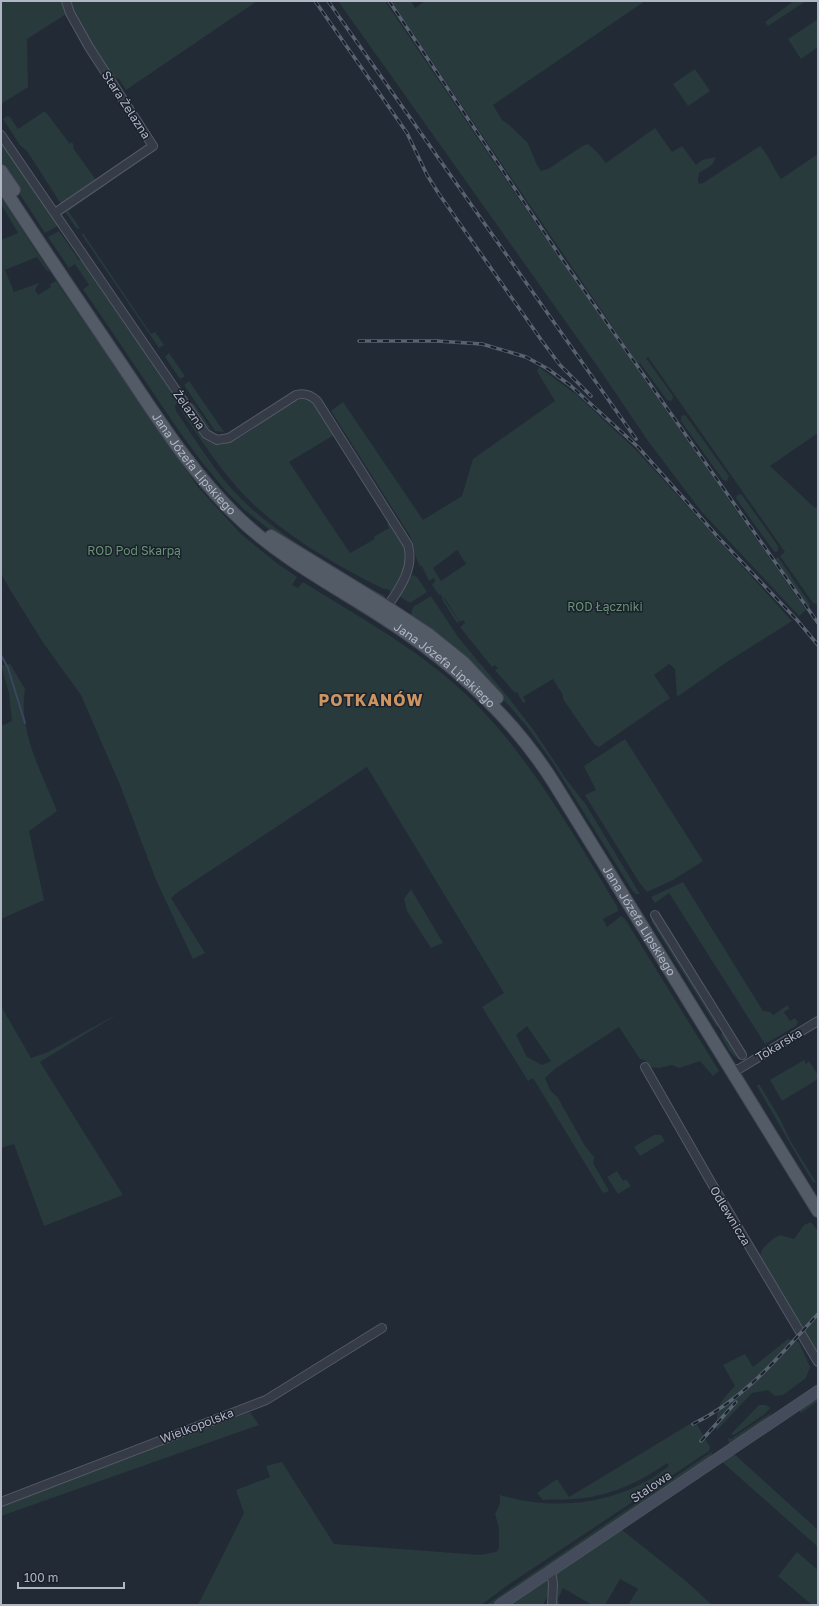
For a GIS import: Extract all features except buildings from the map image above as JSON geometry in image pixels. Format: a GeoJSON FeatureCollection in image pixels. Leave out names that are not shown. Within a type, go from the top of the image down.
{"type":"FeatureCollection","features":[{"type":"Feature","properties":{"kind":"main road","name":"Jana Józefa Lipskiego"},"geometry":{"type":"LineString","coordinates":[[1,170],[67,272],[135,372],[188,449],[214,482],[241,510],[274,538],[384,612]]}},
{"type":"Feature","properties":{"kind":"main road","name":"Jana Józefa Lipskiego"},"geometry":{"type":"LineString","coordinates":[[1,184],[57,270],[172,439],[192,467],[212,491],[242,521],[288,558],[384,612],[428,634],[464,663],[511,713],[532,739],[570,795],[818,1211]]}},
{"type":"Feature","properties":{"kind":"main road","name":"Jana Józefa Lipskiego"},"geometry":{"type":"LineString","coordinates":[[735,1072],[818,1196]]}},
{"type":"Feature","properties":{"kind":"street","name":"Stara Żelazna"},"geometry":{"type":"LineString","coordinates":[[54,213],[153,146],[89,47],[76,24],[66,1]]}},
{"type":"Feature","properties":{"kind":"street","name":"Żelazna"},"geometry":{"type":"LineString","coordinates":[[1,135],[191,414],[208,436],[220,440],[233,436],[296,395],[307,394],[317,400],[408,545],[410,557],[408,573],[384,612]]}},
{"type":"Feature","properties":{"kind":"street"},"geometry":{"type":"LineString","coordinates":[[655,915],[742,1054]]}},
{"type":"Feature","properties":{"kind":"street","name":"Tokarska"},"geometry":{"type":"LineString","coordinates":[[735,1072],[818,1021]]}},
{"type":"Feature","properties":{"kind":"street","name":"Odlewnicza"},"geometry":{"type":"LineString","coordinates":[[645,1067],[708,1178],[818,1362]]}},
{"type":"Feature","properties":{"kind":"street","name":"Wielkopolska"},"geometry":{"type":"LineString","coordinates":[[1,1502],[266,1400],[382,1328]]}},
{"type":"Feature","properties":{"kind":"street","name":"Stalowa"},"geometry":{"type":"LineString","coordinates":[[500,1605],[818,1391]]}},
{"type":"Feature","properties":{"kind":"street"},"geometry":{"type":"LineString","coordinates":[[551,1570],[553,1584],[552,1605]]}},
{"type":"Feature","properties":{"kind":"green space"},"geometry":{"type":"Polygon","coordinates":[[[1,1],[63,1],[68,13],[27,39],[28,87],[1,104],[1,1]]]}},
{"type":"Feature","properties":{"kind":"green space"},"geometry":{"type":"Polygon","coordinates":[[[69,1],[257,1],[126,90],[119,79],[113,77],[81,29],[69,1]]]}},
{"type":"Feature","properties":{"kind":"green space"},"geometry":{"type":"Polygon","coordinates":[[[338,1],[385,1],[537,226],[806,610],[799,616],[701,511],[648,441],[600,370],[338,1]]]}},
{"type":"Feature","properties":{"kind":"green space"},"geometry":{"type":"Polygon","coordinates":[[[391,1],[411,1],[415,8],[425,1],[645,1],[493,105],[502,120],[527,142],[541,171],[548,169],[588,144],[606,163],[655,128],[672,152],[682,146],[696,165],[702,160],[716,157],[712,165],[699,173],[699,184],[703,183],[760,146],[766,153],[781,179],[818,154],[818,433],[770,466],[815,508],[818,506],[818,604],[813,603],[780,556],[785,552],[648,357],[646,358],[673,396],[672,401],[667,400],[640,363],[638,364],[391,1]]]}},
{"type":"Feature","properties":{"kind":"green space"},"geometry":{"type":"Polygon","coordinates":[[[794,1],[806,1],[768,26],[765,22],[794,1]]]}},
{"type":"Feature","properties":{"kind":"green space"},"geometry":{"type":"Polygon","coordinates":[[[818,19],[818,47],[801,59],[788,39],[818,19]]]}},
{"type":"Feature","properties":{"kind":"green space"},"geometry":{"type":"Polygon","coordinates":[[[695,69],[710,91],[688,106],[673,84],[695,69]]]}},
{"type":"Feature","properties":{"kind":"green space"},"geometry":{"type":"Polygon","coordinates":[[[45,111],[70,144],[72,142],[74,146],[73,148],[96,180],[61,204],[27,151],[20,145],[3,119],[7,116],[10,117],[18,129],[45,111]]]}},
{"type":"Feature","properties":{"kind":"green space"},"geometry":{"type":"Polygon","coordinates":[[[1,142],[58,226],[45,233],[1,165],[1,142]]]}},
{"type":"Feature","properties":{"kind":"green space"},"geometry":{"type":"Polygon","coordinates":[[[106,183],[107,184],[68,211],[80,228],[77,229],[64,210],[106,183]]]}},
{"type":"Feature","properties":{"kind":"green space","name":"ROD Pod Skarpą"},"geometry":{"type":"Polygon","coordinates":[[[1,197],[49,271],[48,272],[37,257],[5,270],[14,292],[39,283],[35,290],[38,295],[51,287],[50,284],[56,281],[198,487],[241,534],[274,561],[297,577],[292,585],[298,588],[303,582],[369,622],[433,666],[453,683],[494,723],[514,747],[568,825],[617,906],[618,911],[603,919],[607,927],[621,916],[625,919],[719,1071],[713,1076],[700,1061],[679,1068],[672,1065],[659,1068],[648,1067],[645,1060],[640,1059],[619,1027],[556,1068],[545,1078],[550,1090],[558,1098],[585,1146],[594,1157],[593,1163],[609,1191],[603,1193],[533,1078],[528,1081],[482,1007],[504,993],[367,767],[171,898],[205,953],[193,959],[156,880],[120,785],[81,695],[44,644],[1,573],[1,240],[18,233],[1,204],[1,197]],[[527,1026],[516,1035],[527,1057],[542,1065],[551,1061],[527,1026]]]}},
{"type":"Feature","properties":{"kind":"green space"},"geometry":{"type":"Polygon","coordinates":[[[59,231],[79,260],[81,259],[178,402],[175,406],[176,411],[229,486],[241,499],[280,532],[362,584],[386,596],[381,597],[276,535],[245,510],[225,490],[179,431],[83,289],[89,285],[75,264],[69,268],[48,237],[59,231]]]}},
{"type":"Feature","properties":{"kind":"green space"},"geometry":{"type":"Polygon","coordinates":[[[83,233],[151,334],[155,332],[164,345],[159,348],[82,235],[83,233]]]}},
{"type":"Feature","properties":{"kind":"green space"},"geometry":{"type":"Polygon","coordinates":[[[169,353],[185,376],[180,379],[165,357],[169,353]]]}},
{"type":"Feature","properties":{"kind":"green space","name":"ROD Łączniki"},"geometry":{"type":"Polygon","coordinates":[[[539,367],[577,395],[636,450],[792,621],[727,662],[677,697],[675,669],[669,664],[654,675],[670,698],[599,747],[594,744],[563,699],[563,695],[553,679],[523,697],[526,701],[523,703],[517,692],[515,693],[495,670],[498,668],[495,665],[492,667],[460,627],[465,623],[463,620],[460,622],[444,597],[459,621],[457,623],[442,599],[443,598],[432,585],[435,581],[434,578],[429,581],[422,566],[418,563],[410,536],[331,411],[343,402],[423,520],[462,496],[473,459],[555,401],[537,371],[539,367]],[[457,550],[433,568],[441,581],[466,564],[457,550]]]}},
{"type":"Feature","properties":{"kind":"green space"},"geometry":{"type":"Polygon","coordinates":[[[189,381],[224,432],[215,431],[184,385],[189,381]]]}},
{"type":"Feature","properties":{"kind":"green space"},"geometry":{"type":"Polygon","coordinates":[[[302,399],[308,400],[317,408],[334,435],[289,462],[350,553],[375,539],[374,537],[389,528],[387,524],[390,522],[401,541],[406,556],[402,572],[391,592],[348,570],[311,548],[260,510],[227,476],[181,410],[182,408],[204,439],[215,445],[220,445],[234,441],[295,401],[302,399]]]}},
{"type":"Feature","properties":{"kind":"green space"},"geometry":{"type":"Polygon","coordinates":[[[189,403],[194,404],[214,433],[205,425],[189,403]]]}},
{"type":"Feature","properties":{"kind":"green space"},"geometry":{"type":"Polygon","coordinates":[[[683,415],[686,416],[729,476],[727,481],[723,480],[681,421],[681,417],[683,415]]]}},
{"type":"Feature","properties":{"kind":"green space"},"geometry":{"type":"Polygon","coordinates":[[[739,494],[742,495],[778,546],[778,551],[775,552],[773,550],[737,500],[736,497],[739,494]]]}},
{"type":"Feature","properties":{"kind":"green space"},"geometry":{"type":"Polygon","coordinates":[[[778,557],[810,604],[809,608],[775,559],[778,557]]]}},
{"type":"Feature","properties":{"kind":"green space"},"geometry":{"type":"Polygon","coordinates":[[[413,575],[417,577],[427,592],[410,603],[399,596],[413,575]]]}},
{"type":"Feature","properties":{"kind":"green space"},"geometry":{"type":"Polygon","coordinates":[[[431,596],[458,637],[535,732],[566,779],[586,805],[640,894],[636,894],[632,890],[553,763],[528,728],[512,709],[445,639],[411,615],[413,607],[431,596]]]}},
{"type":"Feature","properties":{"kind":"green space"},"geometry":{"type":"Polygon","coordinates":[[[10,664],[25,689],[24,705],[28,736],[38,767],[57,811],[29,831],[44,900],[1,919],[1,726],[12,721],[9,693],[1,665],[10,664]]]}},
{"type":"Feature","properties":{"kind":"green space"},"geometry":{"type":"Polygon","coordinates":[[[625,739],[703,861],[673,880],[647,892],[639,882],[585,795],[596,790],[584,766],[625,739]]]}},
{"type":"Feature","properties":{"kind":"green space"},"geometry":{"type":"Polygon","coordinates":[[[683,882],[763,1011],[770,1012],[773,1015],[788,1005],[789,1009],[784,1012],[790,1021],[795,1018],[798,1022],[796,1026],[765,1044],[669,893],[655,903],[651,897],[683,882]]]}},
{"type":"Feature","properties":{"kind":"green space"},"geometry":{"type":"Polygon","coordinates":[[[411,889],[443,943],[431,948],[407,911],[404,899],[411,889]]]}},
{"type":"Feature","properties":{"kind":"green space"},"geometry":{"type":"Polygon","coordinates":[[[655,919],[719,1026],[718,1027],[651,921],[655,919]]]}},
{"type":"Feature","properties":{"kind":"green space"},"geometry":{"type":"Polygon","coordinates":[[[1,1006],[31,1058],[48,1052],[121,1012],[40,1062],[123,1195],[44,1226],[14,1144],[1,1148],[1,1006]]]}},
{"type":"Feature","properties":{"kind":"green space"},"geometry":{"type":"Polygon","coordinates":[[[723,1031],[737,1053],[736,1056],[738,1058],[730,1051],[721,1035],[723,1031]]]}},
{"type":"Feature","properties":{"kind":"green space"},"geometry":{"type":"Polygon","coordinates":[[[804,1060],[806,1064],[809,1061],[818,1075],[818,1079],[782,1101],[770,1080],[804,1060]]]}},
{"type":"Feature","properties":{"kind":"green space"},"geometry":{"type":"Polygon","coordinates":[[[759,1084],[779,1117],[791,1142],[816,1182],[813,1182],[757,1086],[759,1084]]]}},
{"type":"Feature","properties":{"kind":"green space"},"geometry":{"type":"Polygon","coordinates":[[[654,1135],[661,1135],[665,1141],[640,1156],[634,1147],[654,1135]]]}},
{"type":"Feature","properties":{"kind":"green space"},"geometry":{"type":"Polygon","coordinates":[[[617,1171],[623,1181],[626,1179],[631,1186],[618,1194],[607,1177],[617,1171]]]}},
{"type":"Feature","properties":{"kind":"green space"},"geometry":{"type":"Polygon","coordinates":[[[811,1222],[818,1231],[818,1354],[761,1261],[760,1255],[763,1248],[774,1238],[780,1235],[794,1239],[804,1225],[811,1222]]]}},
{"type":"Feature","properties":{"kind":"green space"},"geometry":{"type":"Polygon","coordinates":[[[788,1339],[799,1342],[810,1367],[806,1378],[783,1395],[775,1396],[768,1390],[752,1393],[718,1429],[716,1429],[718,1409],[722,1401],[735,1386],[723,1365],[745,1354],[753,1367],[788,1339]]]}},
{"type":"Feature","properties":{"kind":"green space"},"geometry":{"type":"Polygon","coordinates":[[[818,1396],[818,1401],[801,1413],[798,1409],[818,1396]]]}},
{"type":"Feature","properties":{"kind":"green space"},"geometry":{"type":"Polygon","coordinates":[[[759,1405],[766,1405],[770,1408],[766,1413],[734,1435],[731,1434],[759,1405]]]}},
{"type":"Feature","properties":{"kind":"green space"},"geometry":{"type":"Polygon","coordinates":[[[250,1412],[259,1425],[1,1516],[1,1505],[250,1412]]]}},
{"type":"Feature","properties":{"kind":"green space"},"geometry":{"type":"Polygon","coordinates":[[[771,1413],[770,1417],[729,1444],[728,1438],[731,1439],[771,1413]]]}},
{"type":"Feature","properties":{"kind":"green space"},"geometry":{"type":"Polygon","coordinates":[[[695,1421],[710,1447],[709,1451],[508,1585],[481,1605],[198,1605],[244,1513],[236,1490],[270,1477],[266,1466],[282,1462],[334,1544],[480,1555],[496,1552],[499,1548],[499,1528],[495,1514],[500,1504],[500,1495],[544,1503],[566,1503],[588,1501],[631,1489],[651,1479],[669,1466],[667,1463],[645,1477],[623,1488],[586,1498],[543,1500],[537,1493],[557,1479],[569,1497],[695,1421]]]}},
{"type":"Feature","properties":{"kind":"green space"},"geometry":{"type":"Polygon","coordinates":[[[713,1451],[709,1460],[493,1605],[486,1605],[713,1451]]]}},
{"type":"Feature","properties":{"kind":"green space"},"geometry":{"type":"Polygon","coordinates":[[[733,1453],[818,1530],[818,1547],[721,1461],[733,1453]]]}},
{"type":"Feature","properties":{"kind":"green space"},"geometry":{"type":"Polygon","coordinates":[[[621,1529],[686,1581],[712,1605],[628,1605],[638,1589],[620,1579],[605,1605],[592,1605],[563,1588],[558,1599],[560,1605],[556,1604],[554,1573],[621,1529]]]}},
{"type":"Feature","properties":{"kind":"green space"},"geometry":{"type":"Polygon","coordinates":[[[797,1552],[818,1570],[818,1605],[812,1605],[778,1576],[797,1552]]]}},
{"type":"Feature","properties":{"kind":"green space"},"geometry":{"type":"Polygon","coordinates":[[[547,1579],[550,1581],[549,1593],[543,1605],[508,1605],[547,1579]]]}},
{"type":"Feature","properties":{"kind":"waterway"},"geometry":{"type":"LineString","coordinates":[[1,655],[8,668],[25,723]]}},
{"type":"Feature","properties":{"kind":"railway"},"geometry":{"type":"LineString","coordinates":[[315,1],[407,133],[427,175],[439,194],[560,365],[591,396]]}},
{"type":"Feature","properties":{"kind":"railway"},"geometry":{"type":"LineString","coordinates":[[328,1],[636,439]]}},
{"type":"Feature","properties":{"kind":"railway"},"geometry":{"type":"LineString","coordinates":[[389,1],[560,256],[818,623]]}},
{"type":"Feature","properties":{"kind":"railway"},"geometry":{"type":"LineString","coordinates":[[359,341],[437,341],[482,344],[526,357],[548,369],[571,386],[638,447],[718,537],[797,620],[818,645]]}},
{"type":"Feature","properties":{"kind":"railway"},"geometry":{"type":"LineString","coordinates":[[693,1424],[712,1414],[729,1402],[761,1375],[818,1314]]}},
{"type":"Feature","properties":{"kind":"railway"},"geometry":{"type":"LineString","coordinates":[[701,1441],[736,1402]]}},
{"type":"Feature","properties":{"kind":"district","name":"POTKANÓW"},"geometry":{"type":"Point","coordinates":[371,700]}}]}
